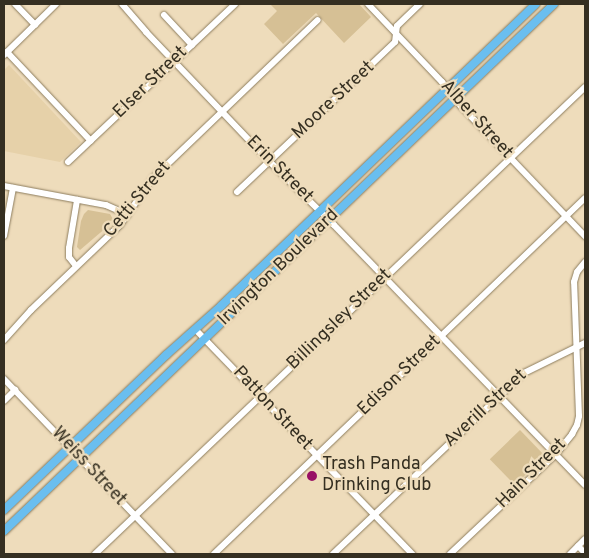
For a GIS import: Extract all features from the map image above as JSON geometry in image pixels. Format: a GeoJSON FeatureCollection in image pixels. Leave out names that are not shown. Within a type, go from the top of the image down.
{"type":"FeatureCollection","features":[{"type":"Feature","properties":{"kind":"main road","name":"Irvington Boulevard"},"geometry":{"type":"LineString","coordinates":[[6,508],[536,4]]}},
{"type":"Feature","properties":{"kind":"main road","name":"Irvington Boulevard"},"geometry":{"type":"LineString","coordinates":[[4,531],[554,4]]}},
{"type":"Feature","properties":{"kind":"main road"},"geometry":{"type":"LineString","coordinates":[[519,20],[528,29]]}},
{"type":"Feature","properties":{"kind":"main road"},"geometry":{"type":"LineString","coordinates":[[383,151],[392,160]]}},
{"type":"Feature","properties":{"kind":"main road"},"geometry":{"type":"LineString","coordinates":[[238,288],[248,298]]}},
{"type":"Feature","properties":{"kind":"main road"},"geometry":{"type":"LineString","coordinates":[[127,392],[137,403]]}},
{"type":"Feature","properties":{"kind":"main road"},"geometry":{"type":"LineString","coordinates":[[6,508],[18,517]]}},
{"type":"Feature","properties":{"kind":"street"},"geometry":{"type":"LineString","coordinates":[[15,4],[35,25]]}},
{"type":"Feature","properties":{"kind":"street"},"geometry":{"type":"LineString","coordinates":[[56,4],[5,54],[91,141]]}},
{"type":"Feature","properties":{"kind":"street","name":"Erin Street"},"geometry":{"type":"LineString","coordinates":[[122,4],[174,62],[269,161],[329,220],[585,485]]}},
{"type":"Feature","properties":{"kind":"street","name":"Elser Street"},"geometry":{"type":"LineString","coordinates":[[68,162],[235,4]]}},
{"type":"Feature","properties":{"kind":"street","name":"Alber Street"},"geometry":{"type":"LineString","coordinates":[[368,4],[585,236]]}},
{"type":"Feature","properties":{"kind":"street","name":"Moore Street"},"geometry":{"type":"LineString","coordinates":[[237,192],[395,42],[398,26],[420,4]]}},
{"type":"Feature","properties":{"kind":"street"},"geometry":{"type":"LineString","coordinates":[[164,15],[192,44]]}},
{"type":"Feature","properties":{"kind":"street","name":"Cetti Street"},"geometry":{"type":"LineString","coordinates":[[4,340],[31,310],[120,225],[145,187],[221,111],[318,20]]}},
{"type":"Feature","properties":{"kind":"street","name":"Billingsley Street"},"geometry":{"type":"LineString","coordinates":[[95,554],[585,87]]}},
{"type":"Feature","properties":{"kind":"street"},"geometry":{"type":"LineString","coordinates":[[4,186],[106,205],[128,215]]}},
{"type":"Feature","properties":{"kind":"street"},"geometry":{"type":"LineString","coordinates":[[4,236],[13,188]]}},
{"type":"Feature","properties":{"kind":"street","name":"Edison Street"},"geometry":{"type":"LineString","coordinates":[[214,554],[585,198]]}},
{"type":"Feature","properties":{"kind":"street"},"geometry":{"type":"LineString","coordinates":[[76,266],[69,257],[69,248],[77,200]]}},
{"type":"Feature","properties":{"kind":"street","name":"Hain Street"},"geometry":{"type":"LineString","coordinates":[[450,554],[556,454],[572,434],[579,416],[574,282],[577,272],[585,262]]}},
{"type":"Feature","properties":{"kind":"street","name":"Patton Street"},"geometry":{"type":"LineString","coordinates":[[195,329],[412,554]]}},
{"type":"Feature","properties":{"kind":"street","name":"Averill Street"},"geometry":{"type":"LineString","coordinates":[[333,554],[530,368],[585,343]]}},
{"type":"Feature","properties":{"kind":"street","name":"Weiss Street"},"geometry":{"type":"LineString","coordinates":[[4,379],[172,554]]}},
{"type":"Feature","properties":{"kind":"street"},"geometry":{"type":"LineString","coordinates":[[4,401],[15,390]]}},
{"type":"Feature","properties":{"kind":"street"},"geometry":{"type":"LineString","coordinates":[[570,554],[585,539]]}},
{"type":"Feature","properties":{"kind":"street"},"geometry":{"type":"LineString","coordinates":[[578,546],[585,553]]}},
{"type":"Feature","properties":{"kind":"shaded area"},"geometry":{"type":"Polygon","coordinates":[[[270,4],[359,4],[371,17],[344,43],[316,13],[283,44],[264,24],[277,11],[270,4]]]}},
{"type":"Feature","properties":{"kind":"shaded area"},"geometry":{"type":"Polygon","coordinates":[[[9,65],[81,142],[60,162],[4,151],[4,70],[9,65]]]}},
{"type":"Feature","properties":{"kind":"shaded area"},"geometry":{"type":"Polygon","coordinates":[[[88,210],[110,214],[114,221],[80,250],[77,247],[81,221],[88,210]]]}},
{"type":"Feature","properties":{"kind":"shaded area"},"geometry":{"type":"Polygon","coordinates":[[[520,430],[545,456],[515,485],[490,459],[520,430]]]}},
{"type":"Feature","properties":{"kind":"place","name":"Trash Panda Drinking Club"},"geometry":{"type":"Point","coordinates":[312,476]}}]}
